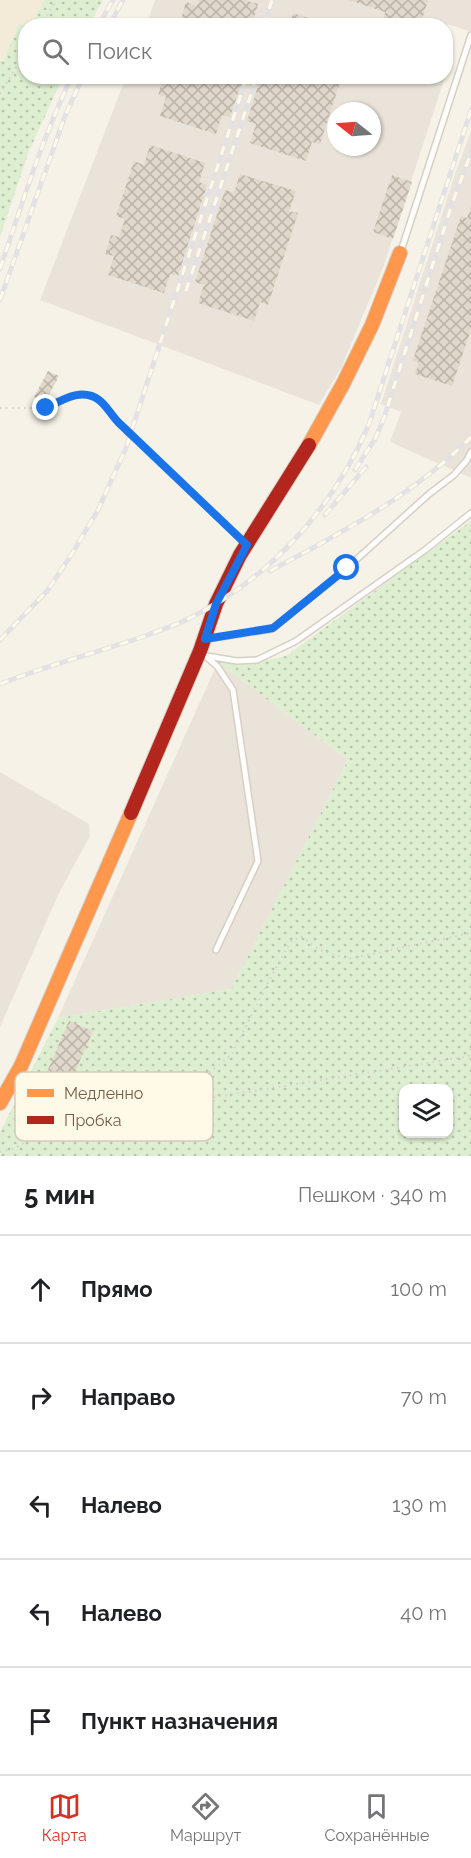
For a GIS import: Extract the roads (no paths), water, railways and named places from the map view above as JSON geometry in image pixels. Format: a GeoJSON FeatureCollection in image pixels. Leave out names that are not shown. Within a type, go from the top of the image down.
{"type":"FeatureCollection","features":[{"type":"Feature","properties":{"kind":"street"},"geometry":{"type":"LineString","coordinates":[[18,1072],[204,649],[216,604],[247,545],[306,451],[343,384],[372,325],[400,253]]}},
{"type":"Feature","properties":{"kind":"street"},"geometry":{"type":"LineString","coordinates":[[0,1103],[15,1077]]}},
{"type":"Feature","properties":{"kind":"lane"},"geometry":{"type":"LineString","coordinates":[[400,253],[471,35]]}},
{"type":"Feature","properties":{"kind":"lane"},"geometry":{"type":"LineString","coordinates":[[204,649],[273,628],[347,568],[454,474],[471,452]]}},
{"type":"Feature","properties":{"kind":"lane"},"geometry":{"type":"LineString","coordinates":[[204,649],[237,661],[257,660],[287,646],[425,550],[471,513]]}},
{"type":"Feature","properties":{"kind":"lane"},"geometry":{"type":"LineString","coordinates":[[204,649],[233,690],[258,861],[216,950]]}},
{"type":"Feature","properties":{"kind":"railway"},"geometry":{"type":"LineString","coordinates":[[103,18],[113,0]]}},
{"type":"Feature","properties":{"kind":"railway"},"geometry":{"type":"LineString","coordinates":[[113,18],[123,0]]}},
{"type":"Feature","properties":{"kind":"railway"},"geometry":{"type":"LineString","coordinates":[[266,18],[272,0]]}},
{"type":"Feature","properties":{"kind":"railway"},"geometry":{"type":"LineString","coordinates":[[0,269],[42,148],[68,84]]}},
{"type":"Feature","properties":{"kind":"railway"},"geometry":{"type":"LineString","coordinates":[[0,300],[65,116],[79,84]]}},
{"type":"Feature","properties":{"kind":"railway"},"geometry":{"type":"LineString","coordinates":[[0,640],[48,590],[73,552],[98,510],[126,448],[244,84]]}},
{"type":"Feature","properties":{"kind":"railway"},"geometry":{"type":"LineString","coordinates":[[186,291],[254,84]]}},
{"type":"Feature","properties":{"kind":"railway"},"geometry":{"type":"LineString","coordinates":[[0,684],[148,635],[186,620],[245,584],[296,538],[317,513],[337,485],[369,424],[471,110]]}},
{"type":"Feature","properties":{"kind":"railway"},"geometry":{"type":"LineString","coordinates":[[355,470],[375,439],[384,418],[452,204],[471,153]]}},
{"type":"Feature","properties":{"kind":"railway"},"geometry":{"type":"LineString","coordinates":[[270,571],[376,512],[426,477],[471,437]]}},
{"type":"Feature","properties":{"kind":"railway"},"geometry":{"type":"LineString","coordinates":[[325,515],[366,467]]}}]}
